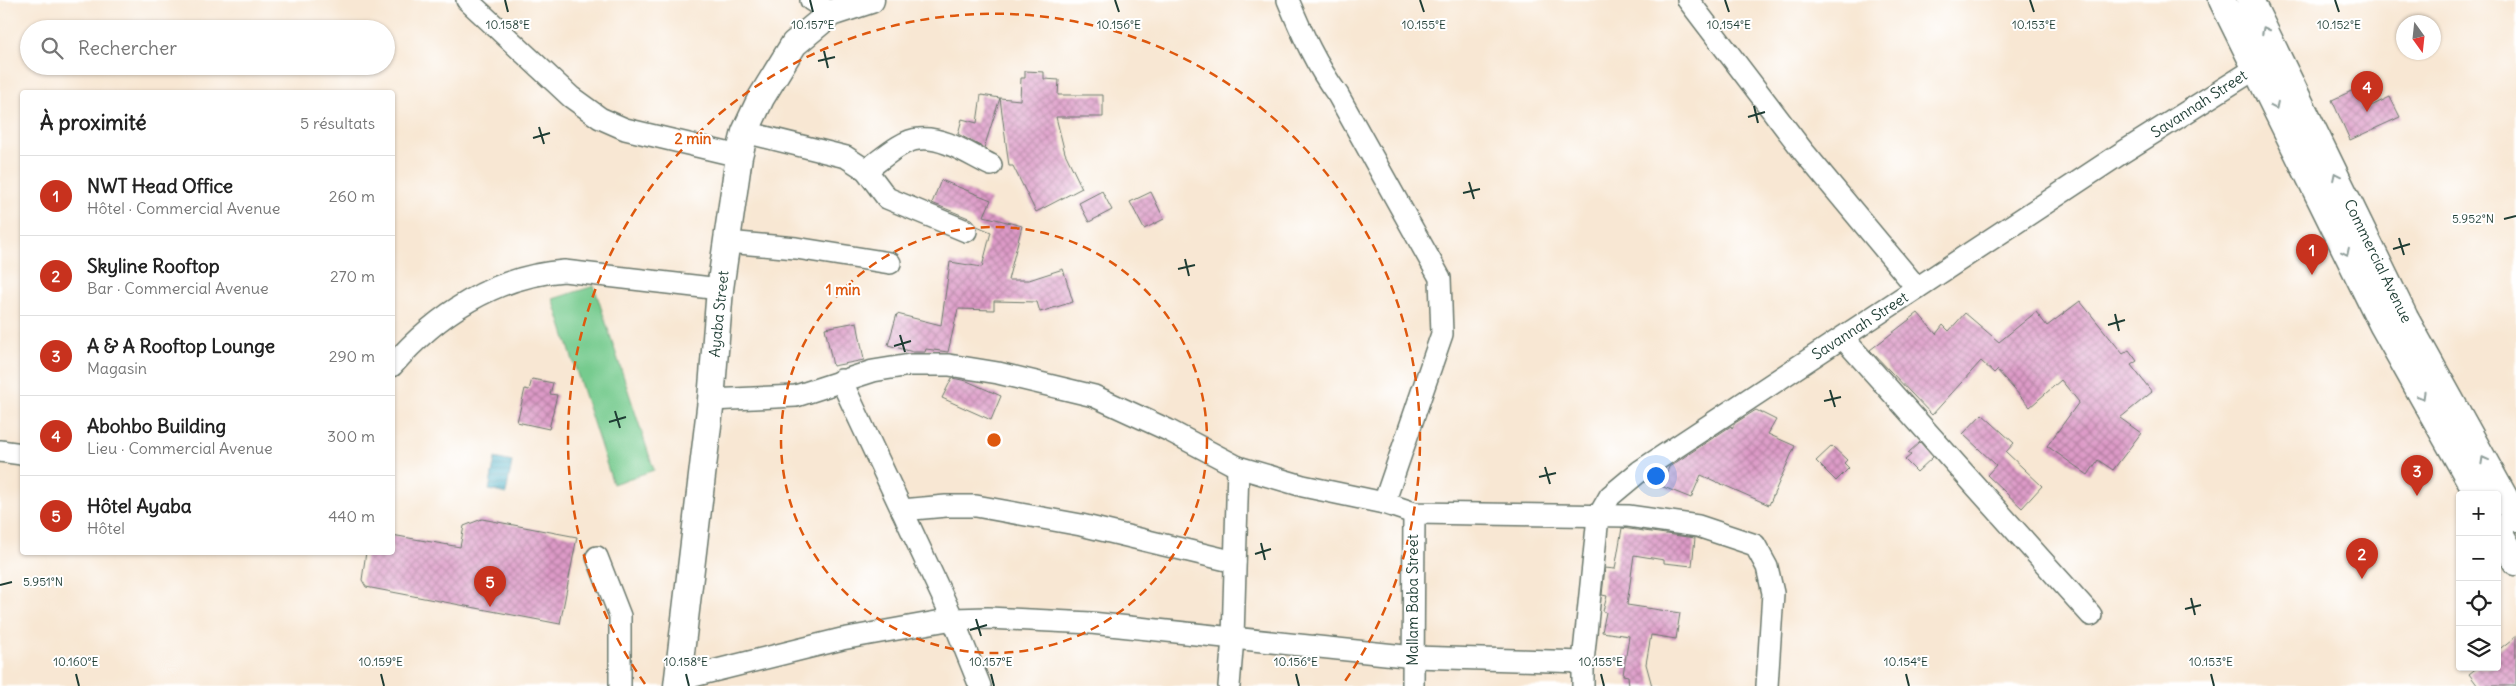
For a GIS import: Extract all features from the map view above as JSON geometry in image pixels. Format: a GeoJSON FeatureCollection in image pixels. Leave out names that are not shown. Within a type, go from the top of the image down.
{"type":"FeatureCollection","features":[{"type":"Feature","properties":{"kind":"main road","name":"Ayaba Street"},"geometry":{"type":"LineString","coordinates":[[677,683],[711,400],[720,289],[742,144],[761,98],[819,4],[871,0]]}},
{"type":"Feature","properties":{"kind":"main road","name":"Commercial Avenue"},"geometry":{"type":"LineString","coordinates":[[2222,0],[2266,61],[2516,518]]}},
{"type":"Feature","properties":{"kind":"main road","name":"Commercial Avenue"},"geometry":{"type":"LineString","coordinates":[[2250,0],[2266,61],[2383,326],[2476,491]]}},
{"type":"Feature","properties":{"kind":"main road"},"geometry":{"type":"LineString","coordinates":[[2501,535],[2516,562]]}},
{"type":"Feature","properties":{"kind":"street"},"geometry":{"type":"LineString","coordinates":[[467,0],[571,97],[600,118],[625,129],[846,157],[866,170],[887,198],[966,231]]}},
{"type":"Feature","properties":{"kind":"street"},"geometry":{"type":"LineString","coordinates":[[1288,0],[1320,71],[1338,95],[1440,278],[1442,334],[1384,503]]}},
{"type":"Feature","properties":{"kind":"street"},"geometry":{"type":"LineString","coordinates":[[1688,0],[1803,151],[1917,288]]}},
{"type":"Feature","properties":{"kind":"street","name":"Savannah Street"},"geometry":{"type":"LineString","coordinates":[[1583,686],[1583,662],[1598,516],[1610,496],[1640,470],[2266,61]]}},
{"type":"Feature","properties":{"kind":"street"},"geometry":{"type":"LineString","coordinates":[[866,170],[902,145],[918,138],[935,139],[991,165]]}},
{"type":"Feature","properties":{"kind":"street"},"geometry":{"type":"LineString","coordinates":[[727,242],[796,248],[890,262]]}},
{"type":"Feature","properties":{"kind":"street"},"geometry":{"type":"LineString","coordinates":[[395,363],[428,330],[452,311],[472,298],[514,279],[564,271],[720,289]]}},
{"type":"Feature","properties":{"kind":"street"},"geometry":{"type":"LineString","coordinates":[[1843,338],[2092,615]]}},
{"type":"Feature","properties":{"kind":"street"},"geometry":{"type":"LineString","coordinates":[[711,400],[796,396],[873,371],[910,365],[949,365],[998,373],[1094,396],[1168,430],[1238,467],[1302,486],[1384,503],[1414,514],[1628,516],[1698,526],[1755,545],[1767,568],[1773,593],[1767,686]]}},
{"type":"Feature","properties":{"kind":"street"},"geometry":{"type":"LineString","coordinates":[[841,380],[953,619],[980,686]]}},
{"type":"Feature","properties":{"kind":"street"},"geometry":{"type":"LineString","coordinates":[[0,451],[20,454]]}},
{"type":"Feature","properties":{"kind":"street"},"geometry":{"type":"LineString","coordinates":[[1229,686],[1233,638],[1238,467]]}},
{"type":"Feature","properties":{"kind":"street"},"geometry":{"type":"LineString","coordinates":[[902,510],[946,506],[976,506],[1081,525],[1235,562]]}},
{"type":"Feature","properties":{"kind":"street","name":"Mallam Baba Street"},"geometry":{"type":"LineString","coordinates":[[1413,686],[1414,514]]}},
{"type":"Feature","properties":{"kind":"street"},"geometry":{"type":"LineString","coordinates":[[597,556],[620,616],[620,686]]}},
{"type":"Feature","properties":{"kind":"street"},"geometry":{"type":"LineString","coordinates":[[677,683],[842,639],[953,619],[1039,619],[1414,657],[1583,662]]}},
{"type":"Feature","properties":{"kind":"green space"},"geometry":{"type":"Polygon","coordinates":[[[594,286],[654,470],[613,484],[553,299],[594,286]]]}},
{"type":"Feature","properties":{"kind":"water"},"geometry":{"type":"Polygon","coordinates":[[[495,458],[512,462],[506,494],[489,490],[495,458]]]}},
{"type":"Feature","properties":{"kind":"building"},"geometry":{"type":"Polygon","coordinates":[[[1025,71],[1044,72],[1044,79],[1059,80],[1058,95],[1103,95],[1103,117],[1056,117],[1065,153],[1082,188],[1036,212],[1013,166],[1009,166],[1000,98],[1020,100],[1021,78],[1025,78],[1025,71]]]}},
{"type":"Feature","properties":{"kind":"building"},"geometry":{"type":"Polygon","coordinates":[[[2360,87],[2369,107],[2390,97],[2400,117],[2350,140],[2332,100],[2360,87]]]}},
{"type":"Feature","properties":{"kind":"building"},"geometry":{"type":"Polygon","coordinates":[[[981,95],[1000,98],[984,148],[958,134],[962,119],[977,123],[981,95]]]}},
{"type":"Feature","properties":{"kind":"building"},"geometry":{"type":"Polygon","coordinates":[[[941,180],[991,200],[984,216],[1022,226],[1008,280],[1029,280],[1063,269],[1073,302],[1040,312],[1037,302],[994,301],[994,310],[958,309],[948,352],[926,349],[925,352],[913,352],[888,345],[897,314],[941,325],[950,262],[982,267],[991,232],[977,226],[971,219],[932,203],[941,180]]]}},
{"type":"Feature","properties":{"kind":"building"},"geometry":{"type":"Polygon","coordinates":[[[1102,191],[1112,210],[1089,222],[1079,203],[1102,191]]]}},
{"type":"Feature","properties":{"kind":"building"},"geometry":{"type":"Polygon","coordinates":[[[1151,192],[1164,219],[1144,229],[1130,202],[1151,192]]]}},
{"type":"Feature","properties":{"kind":"building"},"geometry":{"type":"Polygon","coordinates":[[[2080,301],[2123,354],[2129,350],[2137,361],[2131,365],[2152,392],[2120,418],[2141,433],[2113,470],[2098,460],[2088,475],[2047,446],[2079,402],[2061,380],[2030,407],[1997,370],[1994,373],[1981,361],[1932,415],[1870,350],[1918,313],[1936,334],[1943,325],[1949,331],[1965,313],[1999,342],[2036,312],[2047,326],[2080,301]]]}},
{"type":"Feature","properties":{"kind":"building"},"geometry":{"type":"Polygon","coordinates":[[[857,322],[864,360],[833,366],[825,328],[857,322]]]}},
{"type":"Feature","properties":{"kind":"building"},"geometry":{"type":"Polygon","coordinates":[[[952,378],[967,381],[1001,396],[991,420],[942,398],[952,378]]]}},
{"type":"Feature","properties":{"kind":"building"},"geometry":{"type":"Polygon","coordinates":[[[532,379],[553,383],[550,394],[557,395],[549,429],[517,422],[525,389],[529,390],[532,379]]]}},
{"type":"Feature","properties":{"kind":"building"},"geometry":{"type":"Polygon","coordinates":[[[1756,410],[1776,420],[1768,434],[1795,446],[1769,505],[1701,475],[1691,498],[1661,486],[1669,467],[1731,426],[1732,428],[1735,423],[1756,410]]]}},
{"type":"Feature","properties":{"kind":"building"},"geometry":{"type":"Polygon","coordinates":[[[1982,414],[2014,443],[2006,452],[2042,486],[2022,508],[1987,475],[1996,465],[1963,434],[1982,414]]]}},
{"type":"Feature","properties":{"kind":"building"},"geometry":{"type":"Polygon","coordinates":[[[1920,442],[1933,457],[1917,472],[1905,460],[1911,455],[1908,453],[1920,442]]]}},
{"type":"Feature","properties":{"kind":"building"},"geometry":{"type":"Polygon","coordinates":[[[1832,446],[1847,460],[1844,463],[1849,468],[1836,481],[1816,461],[1832,446]]]}},
{"type":"Feature","properties":{"kind":"building"},"geometry":{"type":"Polygon","coordinates":[[[482,519],[577,537],[560,624],[366,587],[362,580],[366,555],[395,555],[395,536],[460,547],[464,526],[482,519]]]}},
{"type":"Feature","properties":{"kind":"building"},"geometry":{"type":"Polygon","coordinates":[[[1622,528],[1695,538],[1692,566],[1664,563],[1664,560],[1634,555],[1627,605],[1680,613],[1676,639],[1651,635],[1646,664],[1652,686],[1629,686],[1628,676],[1623,675],[1629,636],[1602,632],[1606,612],[1603,611],[1607,596],[1602,595],[1605,568],[1615,569],[1622,528]]]}},
{"type":"Feature","properties":{"kind":"building"},"geometry":{"type":"Polygon","coordinates":[[[2516,636],[2516,686],[2478,686],[2469,674],[2473,671],[2501,671],[2501,648],[2516,636]]]}},
{"type":"Feature","properties":{"kind":"place","name":"Abohbo Building"},"geometry":{"type":"Point","coordinates":[2367,112]}},
{"type":"Feature","properties":{"kind":"place","name":"NWT Head Office"},"geometry":{"type":"Point","coordinates":[2312,275]}},
{"type":"Feature","properties":{"kind":"place","name":"A & A Rooftop Lounge"},"geometry":{"type":"Point","coordinates":[2417,496]}},
{"type":"Feature","properties":{"kind":"place","name":"Skyline Rooftop"},"geometry":{"type":"Point","coordinates":[2362,579]}},
{"type":"Feature","properties":{"kind":"place","name":"Hôtel Ayaba"},"geometry":{"type":"Point","coordinates":[490,607]}}]}
